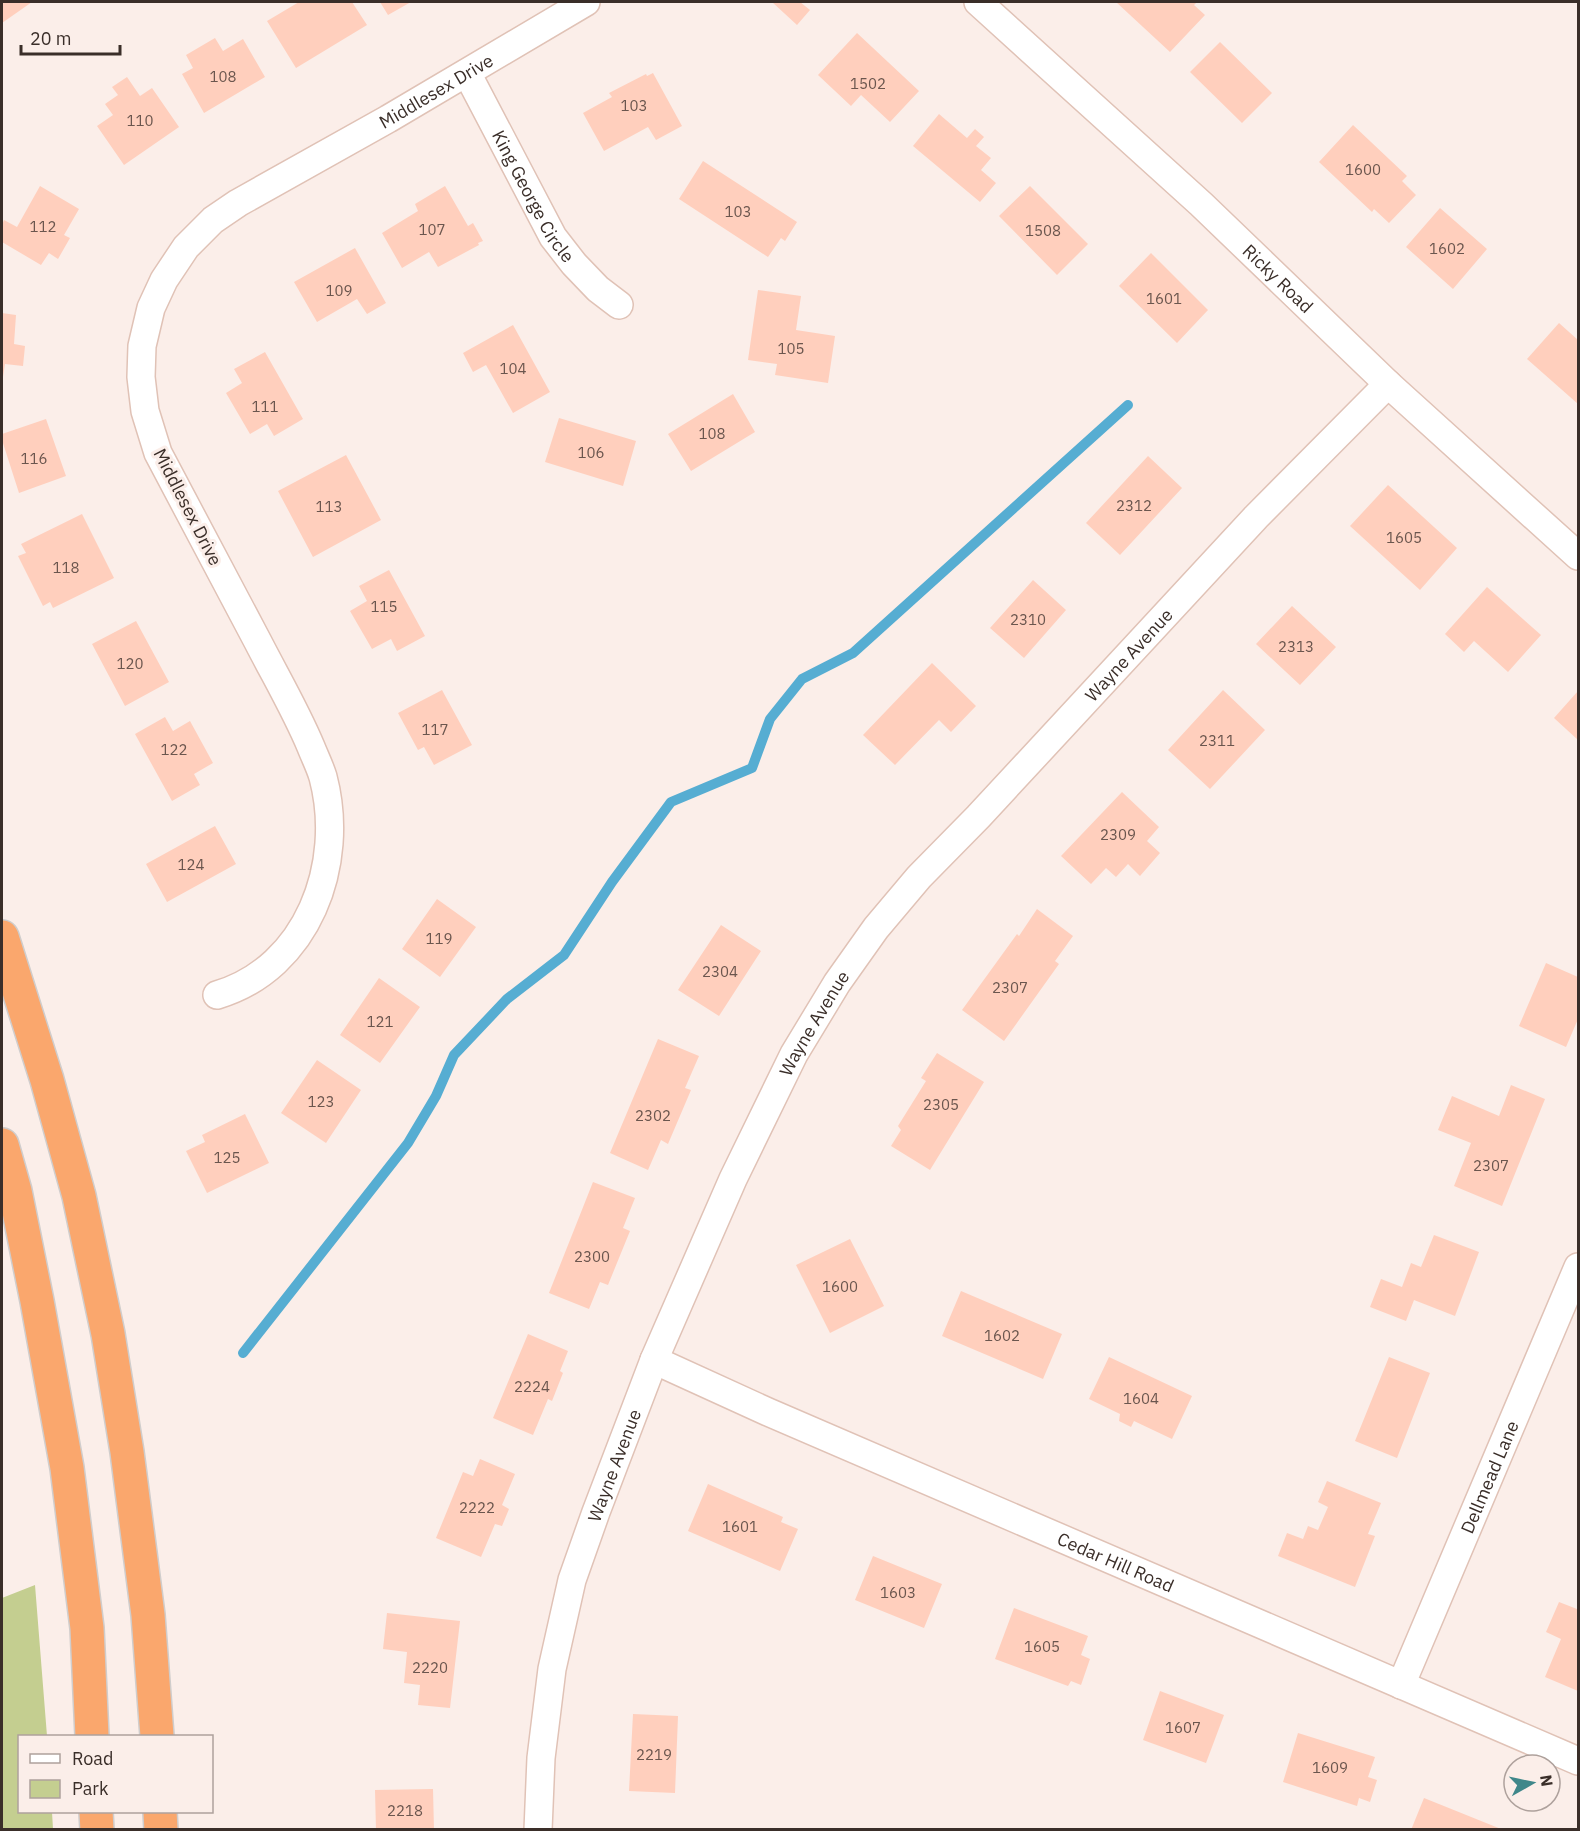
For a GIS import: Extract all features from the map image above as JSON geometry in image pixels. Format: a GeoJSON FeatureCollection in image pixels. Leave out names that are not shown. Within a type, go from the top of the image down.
{"type":"FeatureCollection","features":[{"type":"Feature","properties":{"kind":"highway"},"geometry":{"type":"LineString","coordinates":[[2,937],[47,1080],[79,1196],[108,1334],[127,1452],[148,1615],[157,1735]]}},
{"type":"Feature","properties":{"kind":"highway"},"geometry":{"type":"LineString","coordinates":[[2,1145],[15,1191],[67,1468],[87,1628],[92,1735]]}},
{"type":"Feature","properties":{"kind":"highway"},"geometry":{"type":"LineString","coordinates":[[2,1215],[37,1302]]}},
{"type":"Feature","properties":{"kind":"highway"},"geometry":{"type":"LineString","coordinates":[[96,1813],[97,1830]]}},
{"type":"Feature","properties":{"kind":"street","name":"Middlesex Drive"},"geometry":{"type":"LineString","coordinates":[[217,995],[236,989],[267,970],[292,944],[309,919],[323,883],[330,845],[330,814],[323,776],[299,718],[158,453],[145,411],[141,377],[142,346],[152,308],[164,280],[186,247],[213,220],[238,202],[388,119],[586,2]]}},
{"type":"Feature","properties":{"kind":"street","name":"Ricky Road"},"geometry":{"type":"LineString","coordinates":[[978,2],[1201,204],[1388,384],[1578,556]]}},
{"type":"Feature","properties":{"kind":"street","name":"King George Circle"},"geometry":{"type":"LineString","coordinates":[[467,73],[554,237],[574,264],[598,289],[619,304]]}},
{"type":"Feature","properties":{"kind":"street","name":"Wayne Avenue"},"geometry":{"type":"LineString","coordinates":[[538,1830],[541,1758],[552,1669],[572,1580],[654,1360],[733,1179],[794,1054],[837,983],[876,928],[919,877],[978,817],[1256,517],[1388,384]]}},
{"type":"Feature","properties":{"kind":"street","name":"Dellmead Lane"},"geometry":{"type":"LineString","coordinates":[[1401,1685],[1578,1268]]}},
{"type":"Feature","properties":{"kind":"street","name":"Cedar Hill Road"},"geometry":{"type":"LineString","coordinates":[[654,1360],[768,1412],[1578,1761]]}},
{"type":"Feature","properties":{"kind":"green space"},"geometry":{"type":"Polygon","coordinates":[[[35,1585],[47,1735],[18,1735],[18,1813],[52,1813],[53,1829],[2,1829],[2,1598],[35,1585]]]}},
{"type":"Feature","properties":{"kind":"building"},"geometry":{"type":"Polygon","coordinates":[[[2,2],[32,2],[2,23],[2,2]]]}},
{"type":"Feature","properties":{"kind":"building"},"geometry":{"type":"Polygon","coordinates":[[[299,2],[352,2],[367,25],[296,68],[267,21],[299,2]]]}},
{"type":"Feature","properties":{"kind":"building"},"geometry":{"type":"Polygon","coordinates":[[[380,2],[411,2],[388,15],[380,2]]]}},
{"type":"Feature","properties":{"kind":"building"},"geometry":{"type":"Polygon","coordinates":[[[772,2],[800,2],[810,10],[797,25],[772,2]]]}},
{"type":"Feature","properties":{"kind":"building"},"geometry":{"type":"Polygon","coordinates":[[[1116,2],[1197,2],[1194,5],[1205,15],[1170,52],[1116,2]]]}},
{"type":"Feature","properties":{"kind":"building"},"geometry":{"type":"Polygon","coordinates":[[[857,33],[919,91],[890,122],[861,95],[851,106],[818,75],[857,33]]]}},
{"type":"Feature","properties":{"kind":"building"},"geometry":{"type":"Polygon","coordinates":[[[215,38],[223,51],[243,39],[265,77],[204,113],[182,74],[193,68],[186,55],[215,38]]]}},
{"type":"Feature","properties":{"kind":"building"},"geometry":{"type":"Polygon","coordinates":[[[1220,42],[1272,93],[1242,123],[1190,72],[1220,42]]]}},
{"type":"Feature","properties":{"kind":"building"},"geometry":{"type":"Polygon","coordinates":[[[653,73],[682,126],[656,140],[648,127],[604,151],[583,113],[612,97],[609,93],[646,74],[647,76],[653,73]]]}},
{"type":"Feature","properties":{"kind":"building"},"geometry":{"type":"Polygon","coordinates":[[[127,77],[140,96],[152,88],[179,127],[124,165],[97,126],[113,115],[105,104],[118,95],[112,87],[127,77]]]}},
{"type":"Feature","properties":{"kind":"building"},"geometry":{"type":"Polygon","coordinates":[[[939,114],[967,138],[975,129],[984,137],[976,146],[991,158],[981,170],[996,183],[980,202],[913,146],[939,114]]]}},
{"type":"Feature","properties":{"kind":"building"},"geometry":{"type":"Polygon","coordinates":[[[1353,125],[1407,176],[1402,181],[1416,195],[1389,223],[1374,209],[1372,212],[1319,162],[1353,125]]]}},
{"type":"Feature","properties":{"kind":"building"},"geometry":{"type":"Polygon","coordinates":[[[703,161],[797,222],[785,241],[781,238],[768,257],[679,199],[703,161]]]}},
{"type":"Feature","properties":{"kind":"building"},"geometry":{"type":"Polygon","coordinates":[[[40,186],[79,209],[64,235],[70,238],[58,259],[49,253],[41,265],[2,242],[4,220],[17,227],[40,186]]]}},
{"type":"Feature","properties":{"kind":"building"},"geometry":{"type":"Polygon","coordinates":[[[445,186],[468,226],[473,223],[483,241],[438,267],[429,252],[402,268],[382,233],[418,211],[415,204],[445,186]]]}},
{"type":"Feature","properties":{"kind":"building"},"geometry":{"type":"Polygon","coordinates":[[[1030,186],[1088,244],[1057,275],[999,216],[1030,186]]]}},
{"type":"Feature","properties":{"kind":"building"},"geometry":{"type":"Polygon","coordinates":[[[1440,208],[1487,249],[1453,289],[1406,247],[1440,208]]]}},
{"type":"Feature","properties":{"kind":"building"},"geometry":{"type":"Polygon","coordinates":[[[355,248],[386,303],[367,314],[357,299],[317,322],[294,282],[355,248]]]}},
{"type":"Feature","properties":{"kind":"building"},"geometry":{"type":"Polygon","coordinates":[[[1151,253],[1208,310],[1177,343],[1119,286],[1151,253]]]}},
{"type":"Feature","properties":{"kind":"building"},"geometry":{"type":"Polygon","coordinates":[[[758,290],[801,296],[796,330],[835,336],[828,383],[775,375],[777,364],[748,360],[758,290]]]}},
{"type":"Feature","properties":{"kind":"building"},"geometry":{"type":"Polygon","coordinates":[[[2,313],[16,315],[14,344],[25,346],[23,366],[5,364],[3,377],[2,377],[2,313]]]}},
{"type":"Feature","properties":{"kind":"building"},"geometry":{"type":"Polygon","coordinates":[[[1559,323],[1578,340],[1578,404],[1527,359],[1559,323]]]}},
{"type":"Feature","properties":{"kind":"building"},"geometry":{"type":"Polygon","coordinates":[[[513,325],[550,392],[513,413],[486,365],[473,372],[463,353],[513,325]]]}},
{"type":"Feature","properties":{"kind":"building"},"geometry":{"type":"Polygon","coordinates":[[[265,352],[303,419],[274,436],[267,424],[250,434],[226,393],[242,383],[234,369],[265,352]]]}},
{"type":"Feature","properties":{"kind":"building"},"geometry":{"type":"Polygon","coordinates":[[[733,394],[755,432],[691,471],[668,434],[733,394]]]}},
{"type":"Feature","properties":{"kind":"building"},"geometry":{"type":"Polygon","coordinates":[[[559,418],[636,441],[623,486],[545,462],[559,418]]]}},
{"type":"Feature","properties":{"kind":"building"},"geometry":{"type":"Polygon","coordinates":[[[46,419],[66,476],[19,493],[2,434],[46,419]]]}},
{"type":"Feature","properties":{"kind":"building"},"geometry":{"type":"Polygon","coordinates":[[[346,455],[381,520],[313,557],[278,491],[346,455]]]}},
{"type":"Feature","properties":{"kind":"building"},"geometry":{"type":"Polygon","coordinates":[[[1148,456],[1182,488],[1120,555],[1086,523],[1148,456]]]}},
{"type":"Feature","properties":{"kind":"building"},"geometry":{"type":"Polygon","coordinates":[[[1388,485],[1457,548],[1420,590],[1350,526],[1388,485]]]}},
{"type":"Feature","properties":{"kind":"building"},"geometry":{"type":"Polygon","coordinates":[[[82,514],[114,578],[53,608],[50,602],[43,606],[18,556],[26,553],[21,544],[82,514]]]}},
{"type":"Feature","properties":{"kind":"building"},"geometry":{"type":"Polygon","coordinates":[[[389,570],[425,636],[397,651],[391,639],[372,649],[350,611],[367,601],[359,586],[389,570]]]}},
{"type":"Feature","properties":{"kind":"building"},"geometry":{"type":"Polygon","coordinates":[[[1033,580],[1066,610],[1024,658],[990,628],[1033,580]]]}},
{"type":"Feature","properties":{"kind":"building"},"geometry":{"type":"Polygon","coordinates":[[[1487,587],[1541,635],[1508,672],[1474,641],[1464,652],[1445,634],[1487,587]]]}},
{"type":"Feature","properties":{"kind":"building"},"geometry":{"type":"Polygon","coordinates":[[[1292,606],[1336,647],[1300,685],[1256,644],[1292,606]]]}},
{"type":"Feature","properties":{"kind":"building"},"geometry":{"type":"Polygon","coordinates":[[[136,621],[169,682],[125,706],[92,644],[136,621]]]}},
{"type":"Feature","properties":{"kind":"building"},"geometry":{"type":"Polygon","coordinates":[[[932,663],[976,706],[951,732],[939,720],[895,765],[863,735],[932,663]]]}},
{"type":"Feature","properties":{"kind":"building"},"geometry":{"type":"Polygon","coordinates":[[[442,690],[472,745],[434,765],[424,747],[418,750],[398,713],[442,690]]]}},
{"type":"Feature","properties":{"kind":"building"},"geometry":{"type":"Polygon","coordinates":[[[1223,690],[1265,730],[1210,789],[1168,750],[1223,690]]]}},
{"type":"Feature","properties":{"kind":"building"},"geometry":{"type":"Polygon","coordinates":[[[1578,691],[1578,740],[1554,718],[1578,691]]]}},
{"type":"Feature","properties":{"kind":"building"},"geometry":{"type":"Polygon","coordinates":[[[165,717],[173,731],[190,721],[213,763],[194,774],[200,785],[172,801],[135,734],[165,717]]]}},
{"type":"Feature","properties":{"kind":"building"},"geometry":{"type":"Polygon","coordinates":[[[1122,792],[1159,827],[1147,841],[1160,853],[1140,876],[1128,864],[1116,877],[1106,868],[1091,884],[1061,856],[1122,792]]]}},
{"type":"Feature","properties":{"kind":"building"},"geometry":{"type":"Polygon","coordinates":[[[215,826],[236,864],[167,902],[146,864],[215,826]]]}},
{"type":"Feature","properties":{"kind":"building"},"geometry":{"type":"Polygon","coordinates":[[[437,899],[476,927],[440,977],[402,949],[437,899]]]}},
{"type":"Feature","properties":{"kind":"building"},"geometry":{"type":"Polygon","coordinates":[[[1037,909],[1073,936],[1055,961],[1059,964],[1004,1041],[962,1010],[1037,909]]]}},
{"type":"Feature","properties":{"kind":"building"},"geometry":{"type":"Polygon","coordinates":[[[721,925],[761,951],[719,1016],[678,990],[721,925]]]}},
{"type":"Feature","properties":{"kind":"building"},"geometry":{"type":"Polygon","coordinates":[[[1546,963],[1578,977],[1578,1019],[1566,1047],[1519,1026],[1546,963]]]}},
{"type":"Feature","properties":{"kind":"building"},"geometry":{"type":"Polygon","coordinates":[[[379,978],[420,1007],[380,1063],[340,1035],[379,978]]]}},
{"type":"Feature","properties":{"kind":"building"},"geometry":{"type":"Polygon","coordinates":[[[658,1039],[699,1056],[685,1088],[691,1090],[668,1144],[661,1140],[648,1170],[610,1153],[658,1039]]]}},
{"type":"Feature","properties":{"kind":"building"},"geometry":{"type":"Polygon","coordinates":[[[937,1053],[984,1082],[930,1170],[891,1146],[901,1130],[898,1126],[926,1081],[921,1078],[937,1053]]]}},
{"type":"Feature","properties":{"kind":"building"},"geometry":{"type":"Polygon","coordinates":[[[317,1060],[361,1090],[326,1143],[281,1113],[317,1060]]]}},
{"type":"Feature","properties":{"kind":"building"},"geometry":{"type":"Polygon","coordinates":[[[1511,1085],[1545,1099],[1502,1206],[1454,1186],[1471,1143],[1438,1130],[1452,1096],[1499,1116],[1511,1085]]]}},
{"type":"Feature","properties":{"kind":"building"},"geometry":{"type":"Polygon","coordinates":[[[245,1114],[269,1163],[207,1193],[186,1151],[205,1142],[202,1135],[245,1114]]]}},
{"type":"Feature","properties":{"kind":"building"},"geometry":{"type":"Polygon","coordinates":[[[593,1182],[635,1198],[623,1228],[630,1231],[608,1285],[600,1282],[589,1309],[549,1293],[593,1182]]]}},
{"type":"Feature","properties":{"kind":"building"},"geometry":{"type":"Polygon","coordinates":[[[1434,1235],[1479,1252],[1455,1316],[1414,1300],[1406,1321],[1370,1307],[1381,1279],[1402,1287],[1411,1263],[1421,1267],[1434,1235]]]}},
{"type":"Feature","properties":{"kind":"building"},"geometry":{"type":"Polygon","coordinates":[[[850,1239],[884,1306],[830,1333],[796,1265],[850,1239]]]}},
{"type":"Feature","properties":{"kind":"building"},"geometry":{"type":"Polygon","coordinates":[[[961,1291],[1062,1334],[1043,1379],[942,1336],[961,1291]]]}},
{"type":"Feature","properties":{"kind":"building"},"geometry":{"type":"Polygon","coordinates":[[[528,1334],[568,1351],[560,1371],[563,1373],[552,1401],[548,1399],[533,1435],[493,1418],[528,1334]]]}},
{"type":"Feature","properties":{"kind":"building"},"geometry":{"type":"Polygon","coordinates":[[[1109,1357],[1192,1396],[1172,1439],[1134,1421],[1131,1427],[1119,1421],[1120,1414],[1089,1399],[1109,1357]]]}},
{"type":"Feature","properties":{"kind":"building"},"geometry":{"type":"Polygon","coordinates":[[[1389,1357],[1430,1373],[1397,1458],[1355,1441],[1389,1357]]]}},
{"type":"Feature","properties":{"kind":"building"},"geometry":{"type":"Polygon","coordinates":[[[480,1459],[515,1474],[502,1505],[509,1509],[502,1526],[495,1524],[481,1557],[436,1538],[463,1472],[473,1476],[480,1459]]]}},
{"type":"Feature","properties":{"kind":"building"},"geometry":{"type":"Polygon","coordinates":[[[1327,1481],[1381,1503],[1368,1534],[1375,1536],[1355,1587],[1278,1556],[1287,1533],[1303,1539],[1308,1526],[1318,1530],[1328,1507],[1318,1502],[1327,1481]]]}},
{"type":"Feature","properties":{"kind":"building"},"geometry":{"type":"Polygon","coordinates":[[[708,1484],[783,1517],[781,1522],[798,1529],[780,1571],[688,1531],[708,1484]]]}},
{"type":"Feature","properties":{"kind":"building"},"geometry":{"type":"Polygon","coordinates":[[[873,1556],[942,1584],[924,1628],[855,1600],[873,1556]]]}},
{"type":"Feature","properties":{"kind":"building"},"geometry":{"type":"Polygon","coordinates":[[[1559,1602],[1577,1609],[1578,1606],[1578,1691],[1545,1677],[1561,1639],[1546,1632],[1559,1602]]]}},
{"type":"Feature","properties":{"kind":"building"},"geometry":{"type":"Polygon","coordinates":[[[1014,1608],[1088,1636],[1081,1655],[1090,1659],[1081,1685],[1071,1681],[1068,1686],[995,1659],[1014,1608]]]}},
{"type":"Feature","properties":{"kind":"building"},"geometry":{"type":"Polygon","coordinates":[[[387,1613],[460,1621],[450,1708],[418,1705],[420,1685],[404,1683],[407,1652],[383,1649],[387,1613]]]}},
{"type":"Feature","properties":{"kind":"building"},"geometry":{"type":"Polygon","coordinates":[[[1160,1691],[1224,1715],[1206,1763],[1143,1740],[1160,1691]]]}},
{"type":"Feature","properties":{"kind":"building"},"geometry":{"type":"Polygon","coordinates":[[[633,1714],[678,1716],[675,1793],[629,1791],[633,1714]]]}},
{"type":"Feature","properties":{"kind":"building"},"geometry":{"type":"Polygon","coordinates":[[[1298,1733],[1375,1757],[1368,1777],[1377,1780],[1370,1802],[1359,1798],[1357,1806],[1283,1782],[1298,1733]]]}},
{"type":"Feature","properties":{"kind":"building"},"geometry":{"type":"Polygon","coordinates":[[[433,1789],[434,1830],[376,1830],[375,1790],[433,1789]]]}},
{"type":"Feature","properties":{"kind":"building"},"geometry":{"type":"Polygon","coordinates":[[[1424,1798],[1501,1829],[1501,1830],[1411,1830],[1424,1798]]]}},
{"type":"Feature","properties":{"kind":"waterway"},"geometry":{"type":"LineString","coordinates":[[243,1353],[408,1143],[436,1096],[454,1055],[507,999],[564,955],[612,882],[671,802],[752,768],[770,719],[802,679],[853,653],[1128,405]]}}]}
